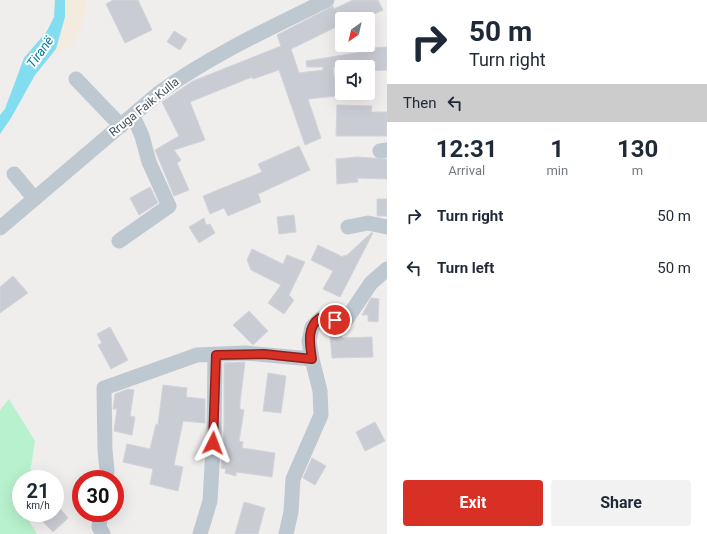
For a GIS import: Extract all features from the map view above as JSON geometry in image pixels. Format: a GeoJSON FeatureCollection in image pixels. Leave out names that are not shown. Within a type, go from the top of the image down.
{"type":"FeatureCollection","features":[{"type":"Feature","properties":{"kind":"street","name":"Rruga Faik Kulla"},"geometry":{"type":"LineString","coordinates":[[0,228],[160,92],[206,62],[327,0]]}},
{"type":"Feature","properties":{"kind":"street"},"geometry":{"type":"LineString","coordinates":[[76,79],[121,126]]}},
{"type":"Feature","properties":{"kind":"street"},"geometry":{"type":"LineString","coordinates":[[119,241],[170,206],[149,162],[142,136],[133,116]]}},
{"type":"Feature","properties":{"kind":"street"},"geometry":{"type":"LineString","coordinates":[[14,174],[34,198]]}},
{"type":"Feature","properties":{"kind":"street"},"geometry":{"type":"LineString","coordinates":[[348,226],[368,223],[387,227]]}},
{"type":"Feature","properties":{"kind":"street"},"geometry":{"type":"LineString","coordinates":[[286,534],[291,512],[293,480],[321,415],[320,390],[309,341],[312,326],[315,321],[320,318],[341,322],[346,320],[371,283],[387,269]]}},
{"type":"Feature","properties":{"kind":"street"},"geometry":{"type":"LineString","coordinates":[[107,470],[104,450],[104,388],[198,355],[264,354],[312,359]]}},
{"type":"Feature","properties":{"kind":"street"},"geometry":{"type":"LineString","coordinates":[[200,534],[210,501],[216,355]]}},
{"type":"Feature","properties":{"kind":"street"},"geometry":{"type":"LineString","coordinates":[[100,522],[99,527],[103,534]]}},
{"type":"Feature","properties":{"kind":"green space"},"geometry":{"type":"Polygon","coordinates":[[[9,399],[35,441],[30,470],[12,470],[12,522],[30,522],[37,534],[0,534],[0,410],[9,399]]]}},
{"type":"Feature","properties":{"kind":"sand"},"geometry":{"type":"Polygon","coordinates":[[[65,0],[87,0],[81,28],[74,42],[61,52],[50,56],[54,50],[62,29],[65,0]]]}},
{"type":"Feature","properties":{"kind":"water","name":"Tiranë"},"geometry":{"type":"Polygon","coordinates":[[[55,0],[65,0],[65,17],[56,49],[35,75],[11,118],[0,134],[0,115],[5,109],[24,58],[47,31],[54,17],[55,0]]]}},
{"type":"Feature","properties":{"kind":"building"},"geometry":{"type":"Polygon","coordinates":[[[113,0],[138,0],[152,30],[125,43],[106,4],[113,0]]]}},
{"type":"Feature","properties":{"kind":"building"},"geometry":{"type":"Polygon","coordinates":[[[353,0],[378,0],[383,10],[375,14],[375,12],[335,12],[335,27],[291,49],[299,73],[323,70],[323,67],[307,67],[306,61],[362,52],[375,52],[375,48],[387,47],[387,70],[375,71],[375,60],[335,60],[335,67],[333,67],[335,96],[308,99],[321,138],[305,145],[279,70],[253,79],[252,77],[190,102],[205,140],[174,150],[181,160],[177,163],[189,190],[174,196],[155,150],[179,136],[162,102],[193,81],[281,46],[277,35],[333,6],[334,9],[353,0]]]}},
{"type":"Feature","properties":{"kind":"building"},"geometry":{"type":"Polygon","coordinates":[[[174,31],[187,39],[180,50],[167,42],[174,31]]]}},
{"type":"Feature","properties":{"kind":"building"},"geometry":{"type":"Polygon","coordinates":[[[337,105],[372,106],[371,112],[387,112],[387,136],[336,136],[337,105]]]}},
{"type":"Feature","properties":{"kind":"building"},"geometry":{"type":"Polygon","coordinates":[[[299,146],[310,170],[258,194],[261,202],[228,216],[224,208],[210,214],[203,196],[262,172],[258,164],[299,146]]]}},
{"type":"Feature","properties":{"kind":"building"},"geometry":{"type":"Polygon","coordinates":[[[357,157],[387,159],[387,179],[357,178],[358,182],[337,184],[336,159],[357,157]]]}},
{"type":"Feature","properties":{"kind":"building"},"geometry":{"type":"Polygon","coordinates":[[[150,187],[158,203],[139,215],[130,198],[150,187]]]}},
{"type":"Feature","properties":{"kind":"building"},"geometry":{"type":"Polygon","coordinates":[[[377,199],[387,199],[387,216],[377,216],[377,199]]]}},
{"type":"Feature","properties":{"kind":"building"},"geometry":{"type":"Polygon","coordinates":[[[294,215],[296,232],[279,234],[277,217],[294,215]]]}},
{"type":"Feature","properties":{"kind":"building"},"geometry":{"type":"Polygon","coordinates":[[[204,218],[206,225],[210,224],[215,233],[199,243],[189,227],[204,218]]]}},
{"type":"Feature","properties":{"kind":"building"},"geometry":{"type":"Polygon","coordinates":[[[371,233],[373,233],[340,297],[323,289],[333,271],[311,260],[318,245],[343,257],[371,233]]]}},
{"type":"Feature","properties":{"kind":"building"},"geometry":{"type":"Polygon","coordinates":[[[252,249],[283,264],[287,255],[305,262],[289,295],[294,300],[284,314],[268,303],[281,285],[251,270],[247,260],[252,249]]]}},
{"type":"Feature","properties":{"kind":"building"},"geometry":{"type":"Polygon","coordinates":[[[13,276],[28,293],[0,313],[0,287],[13,276]]]}},
{"type":"Feature","properties":{"kind":"building"},"geometry":{"type":"Polygon","coordinates":[[[371,298],[379,299],[378,322],[368,321],[368,315],[362,315],[371,298]]]}},
{"type":"Feature","properties":{"kind":"building"},"geometry":{"type":"Polygon","coordinates":[[[249,311],[268,331],[253,345],[233,325],[249,311]]]}},
{"type":"Feature","properties":{"kind":"building"},"geometry":{"type":"Polygon","coordinates":[[[110,327],[128,360],[111,369],[98,345],[102,343],[97,334],[110,327]]]}},
{"type":"Feature","properties":{"kind":"building"},"geometry":{"type":"Polygon","coordinates":[[[341,334],[342,338],[372,337],[373,357],[332,358],[330,335],[341,334]]]}},
{"type":"Feature","properties":{"kind":"building"},"geometry":{"type":"Polygon","coordinates":[[[245,362],[240,403],[240,409],[244,410],[239,441],[243,442],[242,448],[275,453],[272,477],[236,472],[236,476],[225,473],[226,469],[221,468],[224,431],[224,363],[245,362]]]}},
{"type":"Feature","properties":{"kind":"building"},"geometry":{"type":"Polygon","coordinates":[[[268,373],[286,376],[281,413],[263,411],[268,373]]]}},
{"type":"Feature","properties":{"kind":"building"},"geometry":{"type":"Polygon","coordinates":[[[163,385],[187,388],[186,397],[205,399],[205,423],[183,421],[174,465],[183,467],[178,491],[150,484],[153,469],[123,462],[127,444],[150,449],[156,424],[158,425],[163,385]]]}},
{"type":"Feature","properties":{"kind":"building"},"geometry":{"type":"Polygon","coordinates":[[[128,389],[134,390],[130,416],[135,417],[132,435],[114,431],[117,409],[113,409],[115,394],[128,389]]]}},
{"type":"Feature","properties":{"kind":"building"},"geometry":{"type":"Polygon","coordinates":[[[375,422],[385,441],[365,451],[356,432],[375,422]]]}},
{"type":"Feature","properties":{"kind":"building"},"geometry":{"type":"Polygon","coordinates":[[[312,458],[326,466],[315,485],[303,478],[312,458]]]}},
{"type":"Feature","properties":{"kind":"building"},"geometry":{"type":"Polygon","coordinates":[[[244,502],[265,508],[258,534],[235,534],[244,502]]]}},
{"type":"Feature","properties":{"kind":"building"},"geometry":{"type":"Polygon","coordinates":[[[64,513],[68,518],[64,522],[64,513]]]}},
{"type":"Feature","properties":{"kind":"building"},"geometry":{"type":"Polygon","coordinates":[[[43,522],[64,522],[53,532],[43,522]]]}},
{"type":"Feature","properties":{"kind":"route"},"geometry":{"type":"LineString","coordinates":[[213,443],[215,391],[214,372],[216,355],[245,353],[312,359],[309,341],[312,326],[315,321],[320,318],[335,320]]}}]}
